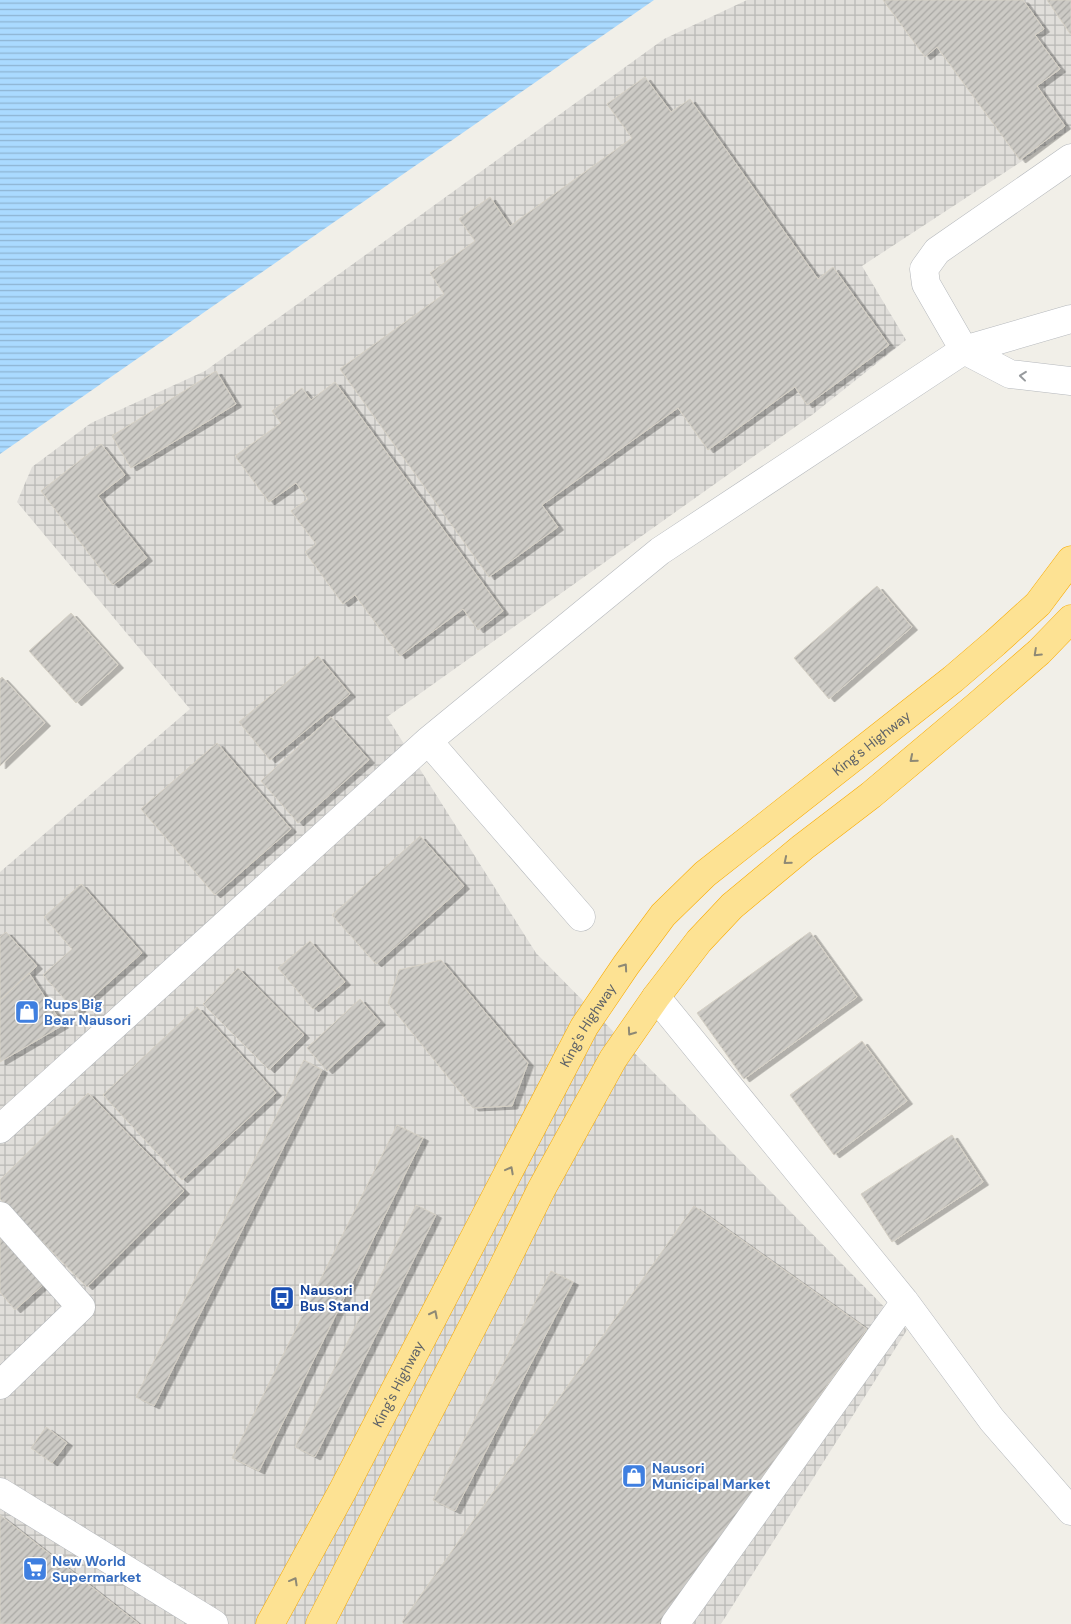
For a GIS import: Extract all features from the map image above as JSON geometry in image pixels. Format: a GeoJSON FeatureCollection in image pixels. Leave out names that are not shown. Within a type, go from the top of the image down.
{"type":"FeatureCollection","features":[{"type":"Feature","properties":{"kind":"highway","name":"King's Highway"},"geometry":{"type":"LineString","coordinates":[[270,1624],[343,1490],[584,1027],[663,915],[705,874],[953,680],[995,644],[1038,604],[1071,560]]}},
{"type":"Feature","properties":{"kind":"highway"},"geometry":{"type":"LineString","coordinates":[[320,1624],[486,1302],[542,1188],[613,1059],[656,997],[699,941],[732,906],[803,847],[871,795],[970,712],[1038,652],[1071,619]]}},
{"type":"Feature","properties":{"kind":"street"},"geometry":{"type":"LineString","coordinates":[[1071,158],[937,251],[924,268],[926,284],[964,350],[1010,374],[1071,381]]}},
{"type":"Feature","properties":{"kind":"street"},"geometry":{"type":"LineString","coordinates":[[2,1124],[428,742],[660,551],[964,350],[1071,319]]}},
{"type":"Feature","properties":{"kind":"street"},"geometry":{"type":"LineString","coordinates":[[428,742],[581,917]]}},
{"type":"Feature","properties":{"kind":"street"},"geometry":{"type":"LineString","coordinates":[[656,997],[905,1302],[992,1420],[1071,1511]]}},
{"type":"Feature","properties":{"kind":"street"},"geometry":{"type":"LineString","coordinates":[[0,1216],[81,1307],[0,1385]]}},
{"type":"Feature","properties":{"kind":"street"},"geometry":{"type":"LineString","coordinates":[[675,1624],[905,1302]]}},
{"type":"Feature","properties":{"kind":"street"},"geometry":{"type":"LineString","coordinates":[[0,1492],[214,1624]]}},
{"type":"Feature","properties":{"kind":"shaded area"},"geometry":{"type":"Polygon","coordinates":[[[747,0],[1071,0],[1071,129],[862,266],[906,340],[812,415],[387,717],[536,953],[907,1330],[721,1624],[0,1624],[0,872],[190,709],[17,502],[32,467],[91,423],[205,371],[664,39],[747,0]]]}},
{"type":"Feature","properties":{"kind":"water"},"geometry":{"type":"Polygon","coordinates":[[[0,0],[654,0],[0,454],[0,0]]]}},
{"type":"Feature","properties":{"kind":"building"},"geometry":{"type":"Polygon","coordinates":[[[883,0],[1023,0],[1044,29],[1035,35],[1060,69],[1037,86],[1065,126],[1020,160],[937,47],[925,57],[883,0]]]}},
{"type":"Feature","properties":{"kind":"building"},"geometry":{"type":"Polygon","coordinates":[[[1047,0],[1071,0],[1071,35],[1047,0]]]}},
{"type":"Feature","properties":{"kind":"building"},"geometry":{"type":"Polygon","coordinates":[[[645,77],[671,112],[690,99],[818,279],[833,267],[889,345],[807,405],[795,387],[708,450],[678,408],[542,505],[558,527],[489,577],[340,369],[444,294],[430,273],[475,241],[459,219],[490,197],[510,226],[632,138],[607,104],[645,77]]]}},
{"type":"Feature","properties":{"kind":"building"},"geometry":{"type":"Polygon","coordinates":[[[216,371],[236,404],[131,468],[112,436],[216,371]]]}},
{"type":"Feature","properties":{"kind":"building"},"geometry":{"type":"Polygon","coordinates":[[[335,382],[503,611],[478,630],[463,609],[400,656],[355,595],[343,604],[305,552],[316,544],[291,511],[308,499],[296,483],[269,502],[235,456],[281,423],[272,411],[302,388],[311,400],[335,382]]]}},
{"type":"Feature","properties":{"kind":"building"},"geometry":{"type":"Polygon","coordinates":[[[101,444],[125,475],[98,496],[147,558],[113,585],[41,491],[101,444]]]}},
{"type":"Feature","properties":{"kind":"building"},"geometry":{"type":"Polygon","coordinates":[[[877,586],[912,627],[829,699],[794,658],[877,586]]]}},
{"type":"Feature","properties":{"kind":"building"},"geometry":{"type":"Polygon","coordinates":[[[71,613],[118,665],[76,703],[29,651],[71,613]]]}},
{"type":"Feature","properties":{"kind":"building"},"geometry":{"type":"Polygon","coordinates":[[[318,656],[350,694],[270,760],[239,722],[318,656]]]}},
{"type":"Feature","properties":{"kind":"building"},"geometry":{"type":"Polygon","coordinates":[[[2,677],[45,723],[0,766],[0,679],[2,677]]]}},
{"type":"Feature","properties":{"kind":"building"},"geometry":{"type":"Polygon","coordinates":[[[331,717],[369,760],[298,823],[261,781],[331,717]]]}},
{"type":"Feature","properties":{"kind":"building"},"geometry":{"type":"Polygon","coordinates":[[[217,743],[291,829],[215,895],[141,809],[217,743]]]}},
{"type":"Feature","properties":{"kind":"building"},"geometry":{"type":"Polygon","coordinates":[[[420,836],[464,886],[376,964],[332,915],[420,836]]]}},
{"type":"Feature","properties":{"kind":"building"},"geometry":{"type":"Polygon","coordinates":[[[81,884],[142,953],[76,1012],[43,975],[72,949],[44,917],[81,884]]]}},
{"type":"Feature","properties":{"kind":"building"},"geometry":{"type":"Polygon","coordinates":[[[6,932],[37,966],[0,1000],[0,937],[6,932]]]}},
{"type":"Feature","properties":{"kind":"building"},"geometry":{"type":"Polygon","coordinates":[[[810,932],[857,997],[744,1079],[697,1013],[810,932]]]}},
{"type":"Feature","properties":{"kind":"building"},"geometry":{"type":"Polygon","coordinates":[[[310,941],[345,982],[313,1009],[278,968],[310,941]]]}},
{"type":"Feature","properties":{"kind":"building"},"geometry":{"type":"Polygon","coordinates":[[[441,960],[528,1063],[512,1106],[473,1108],[388,1003],[399,970],[441,960]]]}},
{"type":"Feature","properties":{"kind":"building"},"geometry":{"type":"Polygon","coordinates":[[[238,968],[304,1035],[269,1070],[203,1004],[238,968]]]}},
{"type":"Feature","properties":{"kind":"building","name":"Rups Big Bear Nausori"},"geometry":{"type":"Polygon","coordinates":[[[29,973],[63,1025],[0,1062],[0,1000],[29,973]]]}},
{"type":"Feature","properties":{"kind":"building"},"geometry":{"type":"Polygon","coordinates":[[[360,999],[380,1022],[327,1071],[307,1048],[360,999]]]}},
{"type":"Feature","properties":{"kind":"building"},"geometry":{"type":"Polygon","coordinates":[[[197,1007],[276,1093],[182,1180],[103,1095],[197,1007]]]}},
{"type":"Feature","properties":{"kind":"building"},"geometry":{"type":"Polygon","coordinates":[[[862,1041],[907,1101],[834,1155],[790,1095],[862,1041]]]}},
{"type":"Feature","properties":{"kind":"building"},"geometry":{"type":"Polygon","coordinates":[[[304,1060],[322,1070],[154,1406],[136,1397],[304,1060]]]}},
{"type":"Feature","properties":{"kind":"building"},"geometry":{"type":"Polygon","coordinates":[[[88,1093],[184,1191],[87,1287],[0,1199],[0,1180],[88,1093]]]}},
{"type":"Feature","properties":{"kind":"building"},"geometry":{"type":"Polygon","coordinates":[[[397,1125],[423,1138],[259,1471],[232,1458],[397,1125]]]}},
{"type":"Feature","properties":{"kind":"building"},"geometry":{"type":"Polygon","coordinates":[[[952,1135],[983,1182],[892,1242],[861,1194],[952,1135]]]}},
{"type":"Feature","properties":{"kind":"building"},"geometry":{"type":"Polygon","coordinates":[[[416,1205],[436,1215],[315,1457],[295,1447],[416,1205]]]}},
{"type":"Feature","properties":{"kind":"building","name":"Nausori Municipal Market"},"geometry":{"type":"Polygon","coordinates":[[[694,1206],[867,1329],[659,1624],[404,1624],[402,1622],[694,1206]]]}},
{"type":"Feature","properties":{"kind":"building"},"geometry":{"type":"Polygon","coordinates":[[[0,1234],[43,1285],[15,1310],[0,1292],[0,1234]]]}},
{"type":"Feature","properties":{"kind":"building"},"geometry":{"type":"Polygon","coordinates":[[[551,1271],[573,1282],[455,1511],[433,1500],[551,1271]]]}},
{"type":"Feature","properties":{"kind":"building"},"geometry":{"type":"Polygon","coordinates":[[[46,1427],[67,1443],[52,1463],[31,1448],[46,1427]]]}},
{"type":"Feature","properties":{"kind":"building","name":"New World Supermarket"},"geometry":{"type":"Polygon","coordinates":[[[0,1515],[139,1624],[0,1624],[0,1515]]]}},
{"type":"Feature","properties":{"kind":"place","name":"Rups Big Bear Nausori"},"geometry":{"type":"Point","coordinates":[27,1012]}},
{"type":"Feature","properties":{"kind":"place","name":"Nausori Bus Stand"},"geometry":{"type":"Point","coordinates":[282,1298]}},
{"type":"Feature","properties":{"kind":"place","name":"Nausori Municipal Market"},"geometry":{"type":"Point","coordinates":[634,1476]}},
{"type":"Feature","properties":{"kind":"place","name":"New World Supermarket"},"geometry":{"type":"Point","coordinates":[35,1569]}}]}
